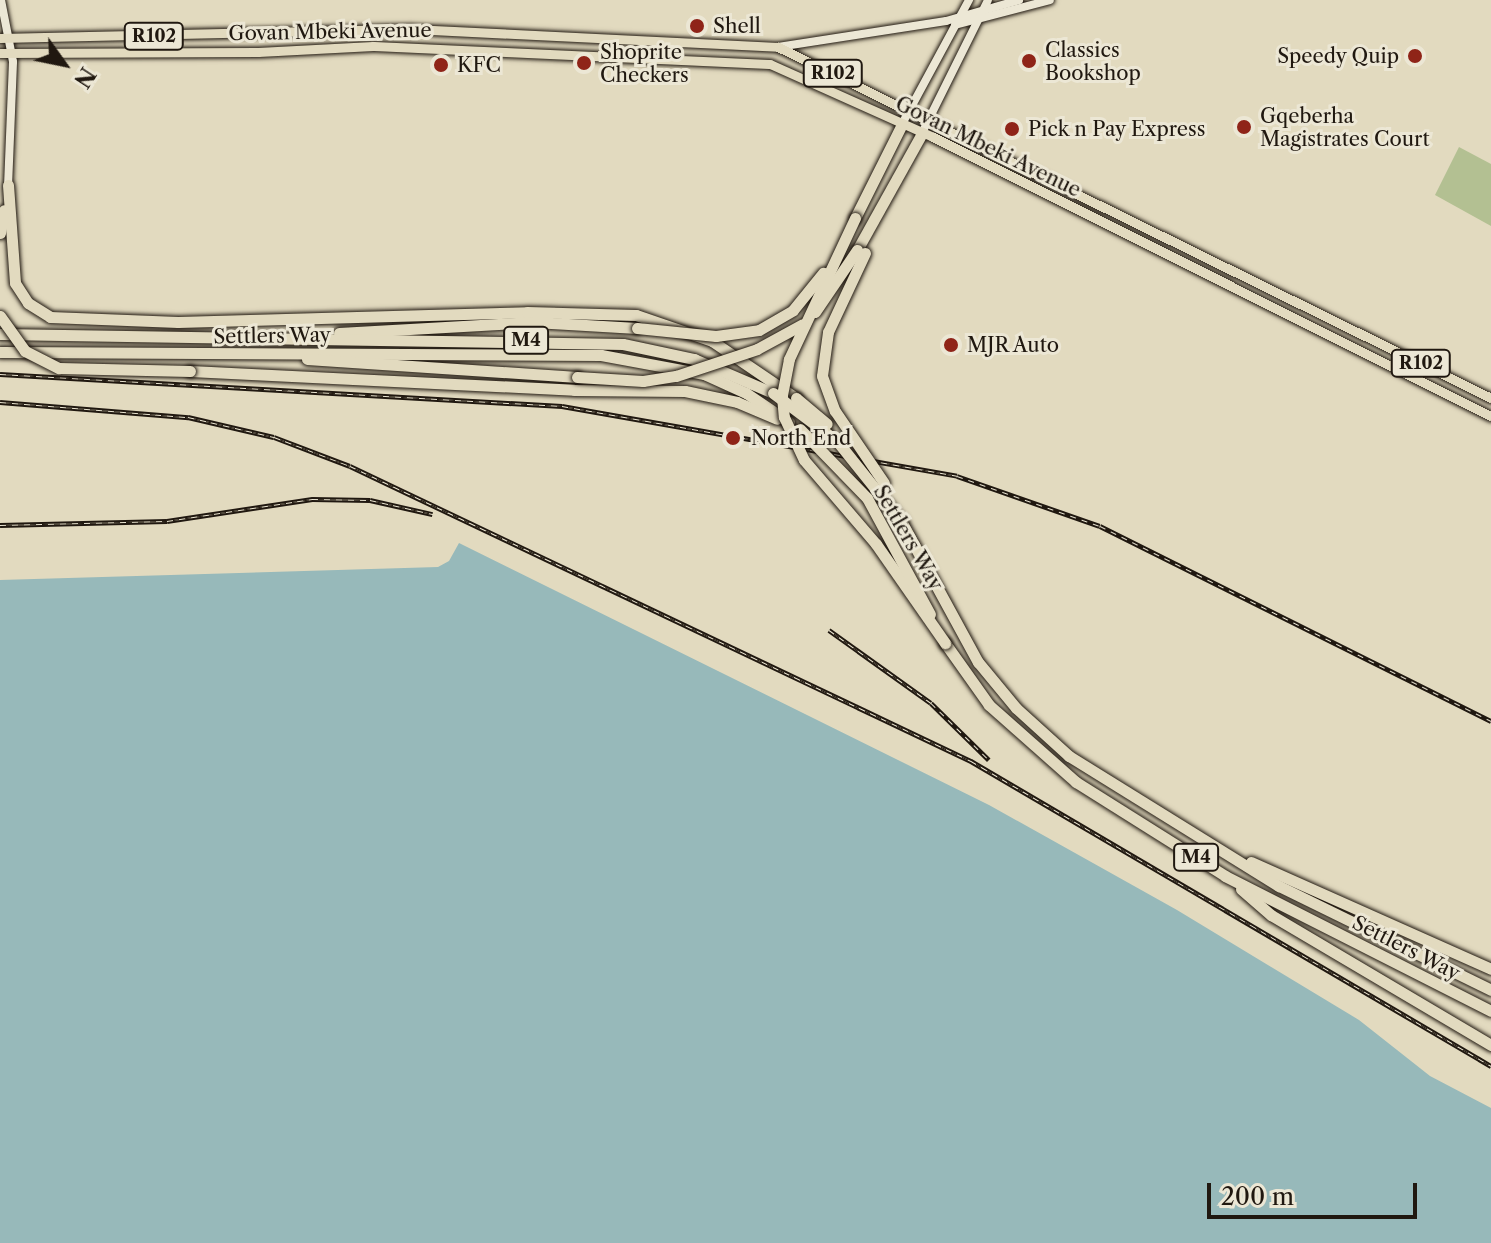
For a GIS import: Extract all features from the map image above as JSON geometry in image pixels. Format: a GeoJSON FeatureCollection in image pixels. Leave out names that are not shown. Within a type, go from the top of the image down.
{"type":"FeatureCollection","features":[{"type":"Feature","properties":{"kind":"highway"},"geometry":{"type":"LineString","coordinates":[[902,124],[789,359],[784,417],[804,460],[876,544],[945,643]]}},
{"type":"Feature","properties":{"kind":"highway"},"geometry":{"type":"LineString","coordinates":[[901,521],[884,483],[835,411],[822,376],[828,332],[861,252],[922,133]]}},
{"type":"Feature","properties":{"kind":"highway"},"geometry":{"type":"LineString","coordinates":[[8,185],[6,219],[15,283],[42,313],[64,320],[178,322],[539,311],[636,315],[712,341],[796,398],[884,483]]}},
{"type":"Feature","properties":{"kind":"highway"},"geometry":{"type":"LineString","coordinates":[[270,339],[534,322],[726,336],[774,324],[805,298],[855,218]]}},
{"type":"Feature","properties":{"kind":"highway"},"geometry":{"type":"LineString","coordinates":[[0,233],[6,219]]}},
{"type":"Feature","properties":{"kind":"highway"},"geometry":{"type":"LineString","coordinates":[[272,357],[655,380],[779,339],[821,306],[861,252]]}},
{"type":"Feature","properties":{"kind":"highway"},"geometry":{"type":"LineString","coordinates":[[0,316],[25,351],[59,368],[685,391],[764,409]]}},
{"type":"Feature","properties":{"kind":"highway","name":"Settlers Way"},"geometry":{"type":"LineString","coordinates":[[0,334],[623,344],[694,359],[773,393],[853,458],[901,521],[959,633],[996,686],[1042,734],[1107,782],[1292,892],[1491,990]]}},
{"type":"Feature","properties":{"kind":"highway","name":"Settlers Way"},"geometry":{"type":"LineString","coordinates":[[0,352],[272,357],[328,352],[628,358],[704,374],[800,429],[867,498],[945,643],[989,705],[1041,755],[1225,876],[1491,1011]]}},
{"type":"Feature","properties":{"kind":"highway"},"geometry":{"type":"LineString","coordinates":[[1214,847],[1491,969]]}},
{"type":"Feature","properties":{"kind":"highway"},"geometry":{"type":"LineString","coordinates":[[1225,876],[1271,915],[1491,1045]]}},
{"type":"Feature","properties":{"kind":"main road"},"geometry":{"type":"LineString","coordinates":[[1,0],[5,37],[12,51],[8,185]]}},
{"type":"Feature","properties":{"kind":"main road"},"geometry":{"type":"LineString","coordinates":[[902,124],[958,26],[969,0]]}},
{"type":"Feature","properties":{"kind":"main road"},"geometry":{"type":"LineString","coordinates":[[946,21],[958,26],[1050,0]]}},
{"type":"Feature","properties":{"kind":"main road"},"geometry":{"type":"LineString","coordinates":[[778,47],[946,21],[986,4],[1015,1]]}},
{"type":"Feature","properties":{"kind":"main road"},"geometry":{"type":"LineString","coordinates":[[922,133],[986,4]]}},
{"type":"Feature","properties":{"kind":"main road","name":"Govan Mbeki Avenue"},"geometry":{"type":"LineString","coordinates":[[5,37],[250,36],[412,29],[778,47],[1491,398]]}},
{"type":"Feature","properties":{"kind":"main road","name":"Govan Mbeki Avenue"},"geometry":{"type":"LineString","coordinates":[[0,53],[407,46],[770,64],[922,133],[1491,416]]}},
{"type":"Feature","properties":{"kind":"green space"},"geometry":{"type":"Polygon","coordinates":[[[1459,147],[1491,164],[1491,226],[1435,195],[1459,147]]]}},
{"type":"Feature","properties":{"kind":"water"},"geometry":{"type":"Polygon","coordinates":[[[459,543],[989,805],[1177,910],[1359,1020],[1430,1076],[1491,1108],[1491,1243],[0,1243],[0,580],[438,567],[449,561],[459,543]]]}},
{"type":"Feature","properties":{"kind":"railway"},"geometry":{"type":"LineString","coordinates":[[0,374],[562,406],[957,476],[1100,526],[1491,721]]}},
{"type":"Feature","properties":{"kind":"railway"},"geometry":{"type":"LineString","coordinates":[[0,402],[188,417],[274,437],[350,466],[971,761],[1491,1066]]}},
{"type":"Feature","properties":{"kind":"railway"},"geometry":{"type":"LineString","coordinates":[[0,525],[167,521],[312,499],[370,500],[432,514]]}},
{"type":"Feature","properties":{"kind":"railway"},"geometry":{"type":"LineString","coordinates":[[829,630],[931,703],[989,760]]}},
{"type":"Feature","properties":{"kind":"place","name":"Shell"},"geometry":{"type":"Point","coordinates":[697,26]}},
{"type":"Feature","properties":{"kind":"place","name":"Speedy Quip"},"geometry":{"type":"Point","coordinates":[1415,56]}},
{"type":"Feature","properties":{"kind":"place","name":"Classics Bookshop"},"geometry":{"type":"Point","coordinates":[1029,61]}},
{"type":"Feature","properties":{"kind":"place","name":"Shoprite Checkers"},"geometry":{"type":"Point","coordinates":[584,63]}},
{"type":"Feature","properties":{"kind":"place","name":"KFC"},"geometry":{"type":"Point","coordinates":[441,65]}},
{"type":"Feature","properties":{"kind":"place","name":"Gqeberha Magistrates Court"},"geometry":{"type":"Point","coordinates":[1244,127]}},
{"type":"Feature","properties":{"kind":"place","name":"Pick n Pay Express"},"geometry":{"type":"Point","coordinates":[1012,129]}},
{"type":"Feature","properties":{"kind":"place","name":"MJR Auto"},"geometry":{"type":"Point","coordinates":[951,345]}},
{"type":"Feature","properties":{"kind":"place","name":"North End"},"geometry":{"type":"Point","coordinates":[733,438]}}]}
